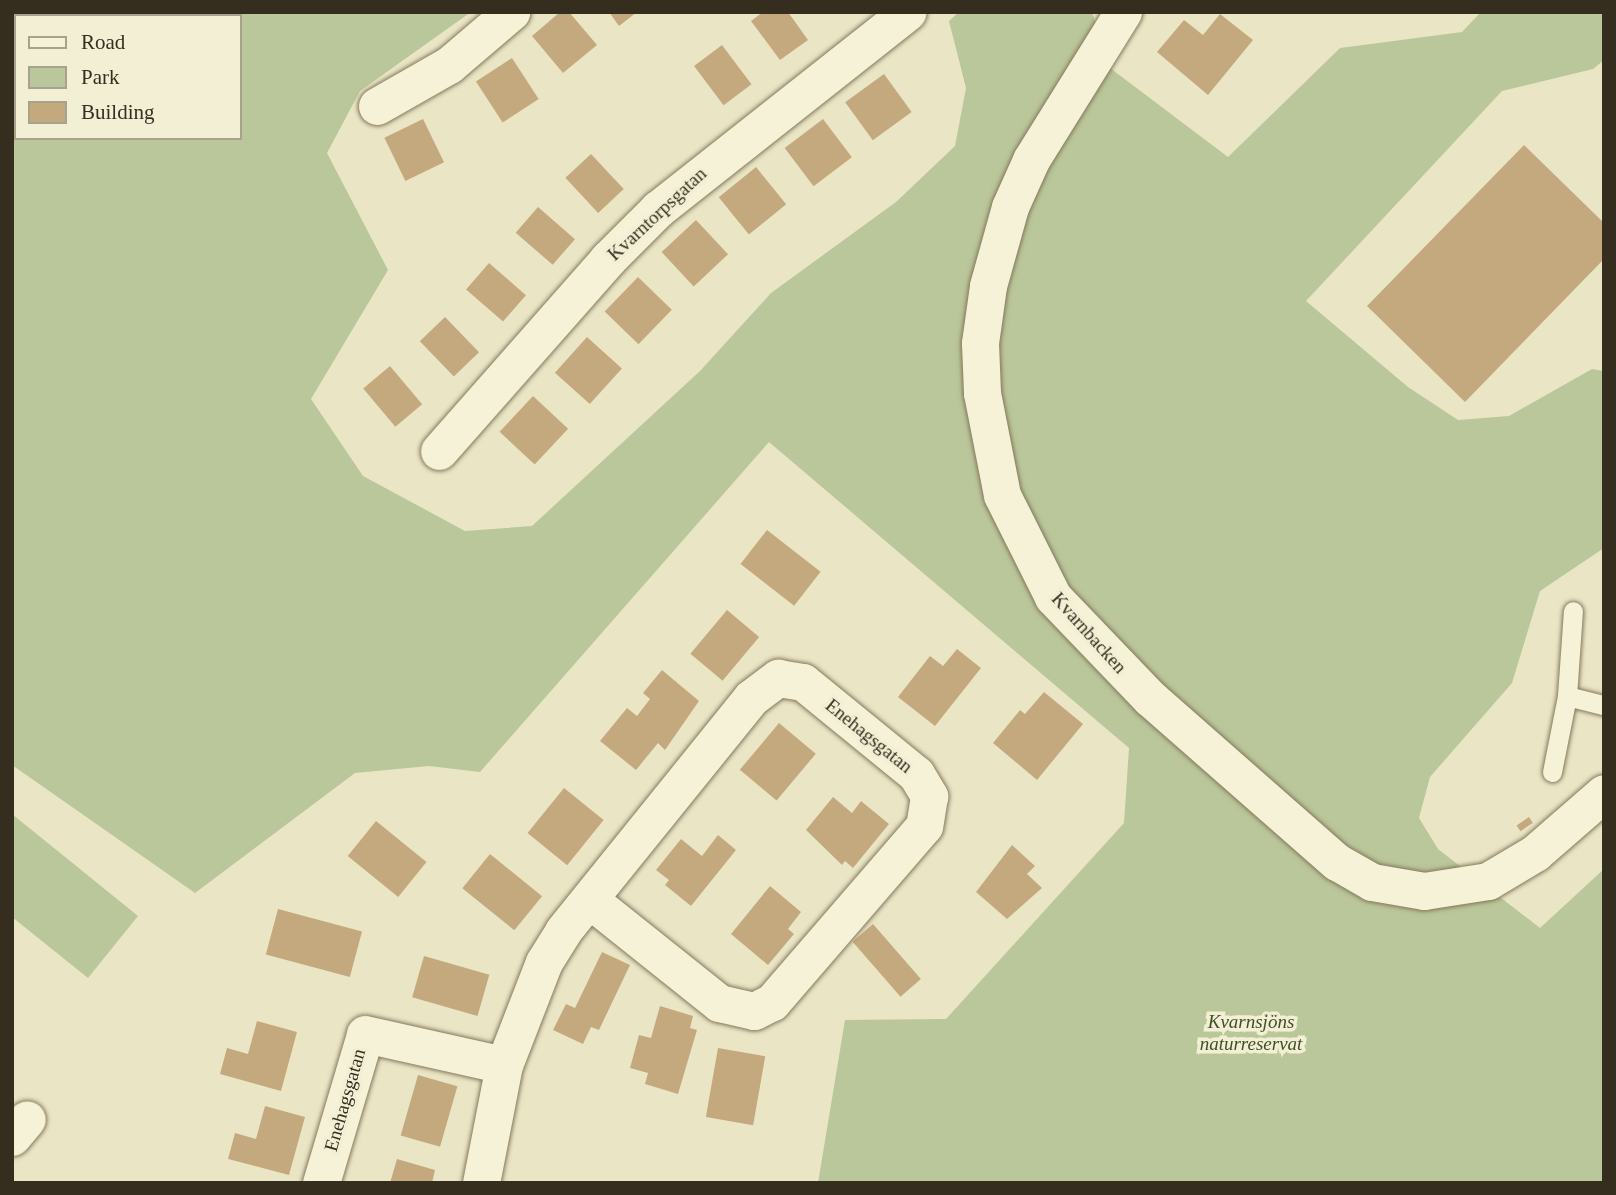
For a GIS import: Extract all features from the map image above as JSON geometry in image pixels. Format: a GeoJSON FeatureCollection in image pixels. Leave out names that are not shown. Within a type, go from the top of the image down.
{"type":"FeatureCollection","features":[{"type":"Feature","properties":{"kind":"street"},"geometry":{"type":"LineString","coordinates":[[377,106],[449,65],[511,12]]}},
{"type":"Feature","properties":{"kind":"street","name":"Kvarntorpsgatan"},"geometry":{"type":"LineString","coordinates":[[439,451],[608,259],[658,209],[907,12]]}},
{"type":"Feature","properties":{"kind":"street","name":"Kvarnbacken"},"geometry":{"type":"LineString","coordinates":[[1123,12],[1031,160],[1010,207],[988,286],[980,343],[988,429],[1002,495],[1053,597],[1150,698],[1337,862],[1372,882],[1424,891],[1488,881],[1535,853],[1604,793]]}},
{"type":"Feature","properties":{"kind":"street","name":"Enehagsgatan"},"geometry":{"type":"LineString","coordinates":[[481,1183],[504,1065],[544,962],[590,900],[751,698],[778,678],[803,682],[916,774],[929,796],[924,826],[781,993],[754,1011],[719,1003],[590,900]]}},
{"type":"Feature","properties":{"kind":"street","name":"Enehagsgatan"},"geometry":{"type":"LineString","coordinates":[[321,1183],[365,1034],[504,1065]]}},
{"type":"Feature","properties":{"kind":"lane"},"geometry":{"type":"LineString","coordinates":[[1552,772],[1567,696],[1573,611]]}},
{"type":"Feature","properties":{"kind":"lane"},"geometry":{"type":"LineString","coordinates":[[1567,696],[1604,705]]}},
{"type":"Feature","properties":{"kind":"green space","name":"Kvarnsjöns naturreservat"},"geometry":{"type":"Polygon","coordinates":[[[12,12],[471,12],[360,91],[327,153],[388,270],[311,399],[363,476],[465,531],[532,526],[700,371],[771,293],[896,202],[955,146],[966,88],[949,21],[959,12],[1092,12],[1110,68],[1228,157],[1340,48],[1462,32],[1481,12],[1604,12],[1604,60],[1593,69],[1502,91],[1306,301],[1408,387],[1458,420],[1509,416],[1592,369],[1604,371],[1604,548],[1540,591],[1512,683],[1430,777],[1419,818],[1438,849],[1540,928],[1604,869],[1604,1183],[818,1183],[845,1020],[946,1019],[1124,823],[1129,748],[769,442],[480,772],[429,766],[355,773],[195,893],[12,765],[12,12]]]}},
{"type":"Feature","properties":{"kind":"green space"},"geometry":{"type":"Polygon","coordinates":[[[12,814],[138,916],[88,978],[12,917],[12,814]]]}},
{"type":"Feature","properties":{"kind":"building"},"geometry":{"type":"Polygon","coordinates":[[[560,12],[569,12],[597,45],[563,73],[532,36],[560,12]]]}},
{"type":"Feature","properties":{"kind":"building"},"geometry":{"type":"Polygon","coordinates":[[[609,12],[637,12],[619,26],[609,12]]]}},
{"type":"Feature","properties":{"kind":"building"},"geometry":{"type":"Polygon","coordinates":[[[763,12],[788,12],[808,40],[780,60],[751,21],[763,12]]]}},
{"type":"Feature","properties":{"kind":"building"},"geometry":{"type":"Polygon","coordinates":[[[1220,14],[1253,40],[1208,95],[1157,52],[1184,20],[1203,35],[1220,14]]]}},
{"type":"Feature","properties":{"kind":"building"},"geometry":{"type":"Polygon","coordinates":[[[722,45],[751,84],[724,105],[694,66],[722,45]]]}},
{"type":"Feature","properties":{"kind":"building"},"geometry":{"type":"Polygon","coordinates":[[[512,58],[539,99],[503,123],[476,81],[512,58]]]}},
{"type":"Feature","properties":{"kind":"building"},"geometry":{"type":"Polygon","coordinates":[[[884,74],[912,112],[873,140],[845,102],[884,74]]]}},
{"type":"Feature","properties":{"kind":"building"},"geometry":{"type":"Polygon","coordinates":[[[423,119],[444,162],[405,181],[384,138],[423,119]]]}},
{"type":"Feature","properties":{"kind":"building"},"geometry":{"type":"Polygon","coordinates":[[[823,119],[852,157],[814,186],[785,148],[823,119]]]}},
{"type":"Feature","properties":{"kind":"building"},"geometry":{"type":"Polygon","coordinates":[[[1524,145],[1604,223],[1604,259],[1465,402],[1367,306],[1524,145]]]}},
{"type":"Feature","properties":{"kind":"building"},"geometry":{"type":"Polygon","coordinates":[[[591,154],[624,189],[598,213],[565,178],[591,154]]]}},
{"type":"Feature","properties":{"kind":"building"},"geometry":{"type":"Polygon","coordinates":[[[756,167],[786,204],[749,235],[719,197],[756,167]]]}},
{"type":"Feature","properties":{"kind":"building"},"geometry":{"type":"Polygon","coordinates":[[[538,207],[575,239],[553,265],[516,233],[538,207]]]}},
{"type":"Feature","properties":{"kind":"building"},"geometry":{"type":"Polygon","coordinates":[[[696,220],[728,254],[694,286],[662,252],[696,220]]]}},
{"type":"Feature","properties":{"kind":"building"},"geometry":{"type":"Polygon","coordinates":[[[489,263],[526,295],[503,322],[466,289],[489,263]]]}},
{"type":"Feature","properties":{"kind":"building"},"geometry":{"type":"Polygon","coordinates":[[[638,277],[672,310],[638,344],[605,312],[638,277]]]}},
{"type":"Feature","properties":{"kind":"building"},"geometry":{"type":"Polygon","coordinates":[[[445,317],[479,352],[454,377],[420,341],[445,317]]]}},
{"type":"Feature","properties":{"kind":"building"},"geometry":{"type":"Polygon","coordinates":[[[587,337],[622,368],[590,404],[555,373],[587,337]]]}},
{"type":"Feature","properties":{"kind":"building"},"geometry":{"type":"Polygon","coordinates":[[[390,366],[422,404],[395,427],[363,388],[390,366]]]}},
{"type":"Feature","properties":{"kind":"building"},"geometry":{"type":"Polygon","coordinates":[[[533,396],[568,429],[535,465],[500,432],[533,396]]]}},
{"type":"Feature","properties":{"kind":"building"},"geometry":{"type":"Polygon","coordinates":[[[767,530],[821,572],[794,606],[741,564],[767,530]]]}},
{"type":"Feature","properties":{"kind":"building"},"geometry":{"type":"Polygon","coordinates":[[[727,610],[759,637],[723,681],[690,654],[727,610]]]}},
{"type":"Feature","properties":{"kind":"building"},"geometry":{"type":"Polygon","coordinates":[[[957,649],[981,668],[935,726],[898,697],[930,656],[943,666],[957,649]]]}},
{"type":"Feature","properties":{"kind":"building"},"geometry":{"type":"Polygon","coordinates":[[[662,670],[699,701],[665,750],[658,743],[636,770],[600,741],[627,708],[637,716],[650,699],[643,693],[662,670]]]}},
{"type":"Feature","properties":{"kind":"building"},"geometry":{"type":"Polygon","coordinates":[[[1044,692],[1083,724],[1037,780],[993,743],[1020,710],[1025,714],[1044,692]]]}},
{"type":"Feature","properties":{"kind":"building"},"geometry":{"type":"Polygon","coordinates":[[[779,723],[816,754],[777,801],[740,770],[779,723]]]}},
{"type":"Feature","properties":{"kind":"building"},"geometry":{"type":"Polygon","coordinates":[[[564,788],[604,820],[567,865],[527,833],[564,788]]]}},
{"type":"Feature","properties":{"kind":"building"},"geometry":{"type":"Polygon","coordinates":[[[833,797],[852,813],[861,801],[889,824],[853,868],[845,861],[842,865],[806,830],[833,797]]]}},
{"type":"Feature","properties":{"kind":"building"},"geometry":{"type":"Polygon","coordinates":[[[1529,817],[1533,823],[1520,831],[1517,825],[1529,817]]]}},
{"type":"Feature","properties":{"kind":"building"},"geometry":{"type":"Polygon","coordinates":[[[376,821],[427,862],[398,897],[348,856],[376,821]]]}},
{"type":"Feature","properties":{"kind":"building"},"geometry":{"type":"Polygon","coordinates":[[[718,835],[736,850],[691,906],[665,885],[669,880],[656,870],[681,839],[702,856],[718,835]]]}},
{"type":"Feature","properties":{"kind":"building"},"geometry":{"type":"Polygon","coordinates":[[[1012,845],[1035,866],[1027,874],[1042,888],[1007,919],[976,892],[1012,845]]]}},
{"type":"Feature","properties":{"kind":"building"},"geometry":{"type":"Polygon","coordinates":[[[490,854],[542,896],[514,930],[462,888],[490,854]]]}},
{"type":"Feature","properties":{"kind":"building"},"geometry":{"type":"Polygon","coordinates":[[[770,886],[801,912],[788,929],[794,934],[768,965],[731,934],[770,886]]]}},
{"type":"Feature","properties":{"kind":"building"},"geometry":{"type":"Polygon","coordinates":[[[278,909],[362,932],[350,977],[266,954],[278,909]]]}},
{"type":"Feature","properties":{"kind":"building"},"geometry":{"type":"Polygon","coordinates":[[[873,924],[921,979],[901,997],[853,942],[873,924]]]}},
{"type":"Feature","properties":{"kind":"building"},"geometry":{"type":"Polygon","coordinates":[[[602,952],[630,965],[599,1030],[591,1027],[583,1044],[553,1030],[566,1004],[575,1008],[602,952]]]}},
{"type":"Feature","properties":{"kind":"building"},"geometry":{"type":"Polygon","coordinates":[[[424,956],[489,975],[478,1016],[412,997],[424,956]]]}},
{"type":"Feature","properties":{"kind":"building"},"geometry":{"type":"Polygon","coordinates":[[[660,1006],[693,1016],[690,1028],[697,1030],[678,1094],[645,1084],[648,1073],[630,1068],[639,1035],[651,1038],[660,1006]]]}},
{"type":"Feature","properties":{"kind":"building"},"geometry":{"type":"Polygon","coordinates":[[[257,1021],[297,1032],[281,1091],[220,1074],[227,1048],[248,1054],[257,1021]]]}},
{"type":"Feature","properties":{"kind":"building"},"geometry":{"type":"Polygon","coordinates":[[[718,1048],[765,1056],[753,1125],[706,1117],[718,1048]]]}},
{"type":"Feature","properties":{"kind":"building"},"geometry":{"type":"Polygon","coordinates":[[[418,1075],[457,1086],[440,1147],[401,1136],[418,1075]]]}},
{"type":"Feature","properties":{"kind":"building"},"geometry":{"type":"Polygon","coordinates":[[[265,1106],[305,1117],[289,1175],[228,1159],[235,1133],[256,1139],[265,1106]]]}},
{"type":"Feature","properties":{"kind":"building"},"geometry":{"type":"Polygon","coordinates":[[[397,1159],[435,1170],[432,1183],[390,1183],[397,1159]]]}}]}
